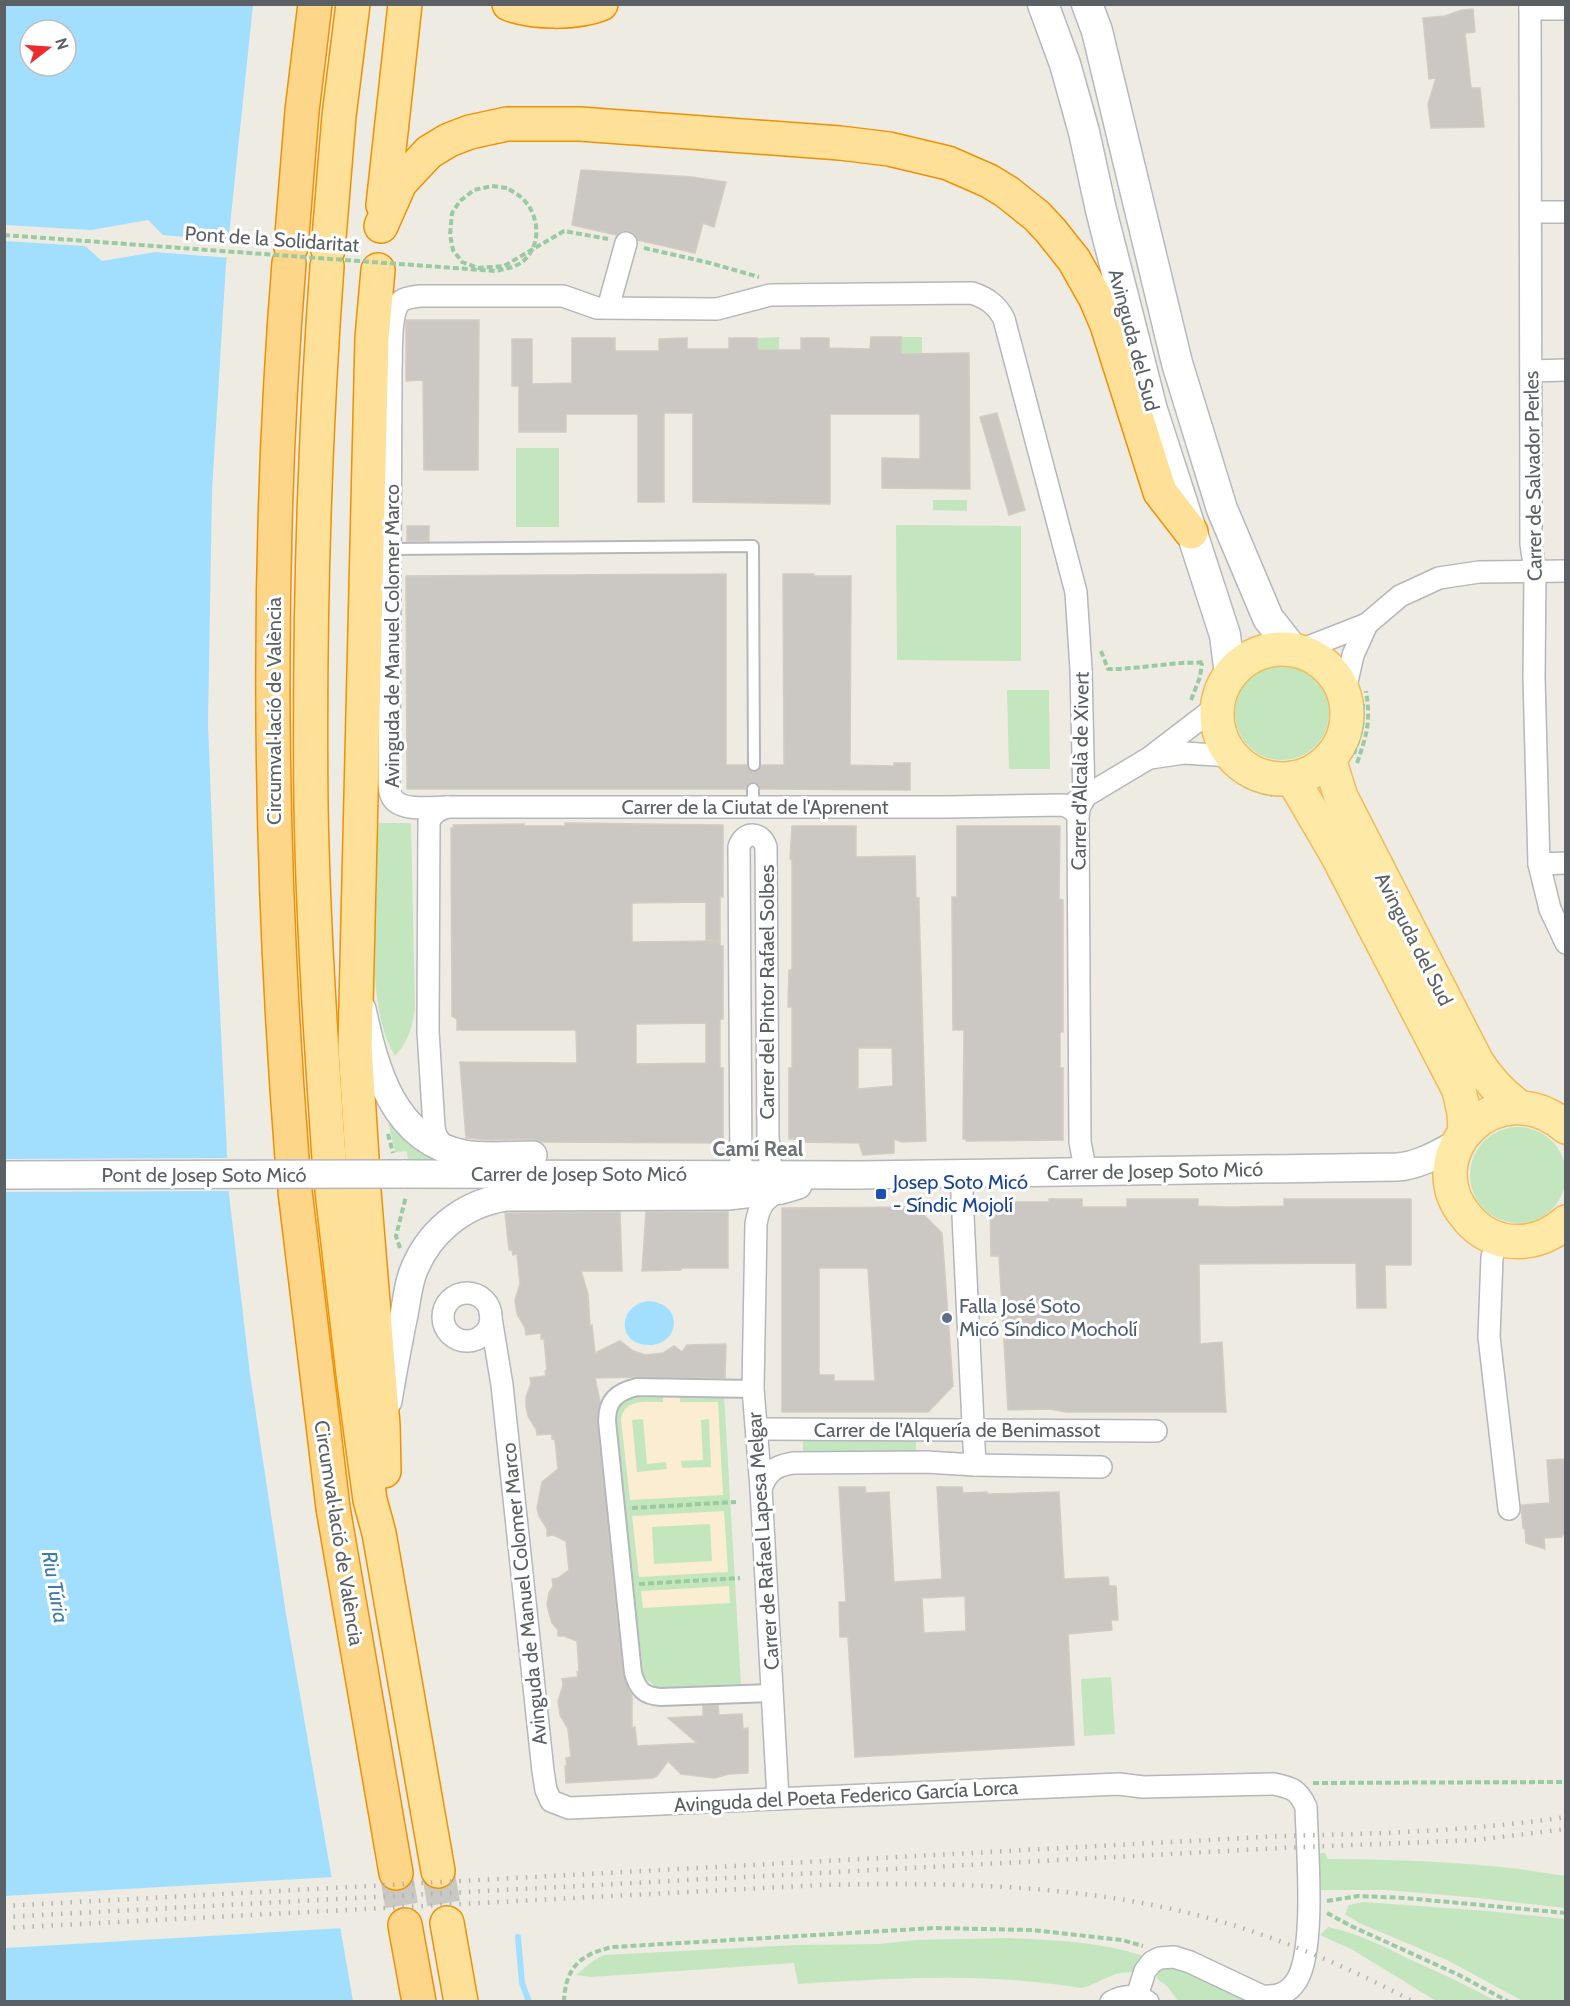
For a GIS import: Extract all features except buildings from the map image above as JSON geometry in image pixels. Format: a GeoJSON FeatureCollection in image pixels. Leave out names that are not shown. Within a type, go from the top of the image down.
{"type":"FeatureCollection","features":[{"type":"Feature","properties":{"kind":"highway","name":"Circumval·lació de València"},"geometry":{"type":"LineString","coordinates":[[292,1158],[282,1034],[274,795],[273,594],[284,332],[302,111],[315,4]]}},
{"type":"Feature","properties":{"kind":"highway","name":"Circumval·lació de València"},"geometry":{"type":"LineString","coordinates":[[329,1158],[320,1032],[311,806],[312,593],[327,258],[339,116],[353,4]]}},
{"type":"Feature","properties":{"kind":"highway"},"geometry":{"type":"LineString","coordinates":[[362,1158],[355,1047],[372,338],[405,4]]}},
{"type":"Feature","properties":{"kind":"highway"},"geometry":{"type":"LineString","coordinates":[[509,4],[520,9],[558,11],[601,4]]}},
{"type":"Feature","properties":{"kind":"highway"},"geometry":{"type":"LineString","coordinates":[[379,250],[400,183],[414,166],[429,152],[449,140],[470,132],[507,124],[580,124],[818,141],[889,149],[948,163],[989,181],[1015,198],[1052,231],[1074,260],[1095,297],[1107,325],[1160,492],[1191,532]]}},
{"type":"Feature","properties":{"kind":"highway","name":"Circumval·lació de València"},"geometry":{"type":"LineString","coordinates":[[295,1191],[333,1508],[396,1873]]}},
{"type":"Feature","properties":{"kind":"highway","name":"Circumval·lació de València"},"geometry":{"type":"LineString","coordinates":[[332,1191],[370,1500],[379,1533],[438,1871]]}},
{"type":"Feature","properties":{"kind":"highway"},"geometry":{"type":"LineString","coordinates":[[364,1191],[383,1425],[384,1505],[379,1533]]}},
{"type":"Feature","properties":{"kind":"highway"},"geometry":{"type":"LineString","coordinates":[[447,1923],[461,2001]]}},
{"type":"Feature","properties":{"kind":"highway"},"geometry":{"type":"LineString","coordinates":[[405,1925],[419,2001]]}},
{"type":"Feature","properties":{"kind":"main road","name":"Avinguda del Sud"},"geometry":{"type":"LineString","coordinates":[[1043,4],[1065,64],[1084,132],[1101,210],[1152,410],[1191,532],[1220,662]]}},
{"type":"Feature","properties":{"kind":"main road","name":"Avinguda del Sud"},"geometry":{"type":"LineString","coordinates":[[1087,4],[1097,31],[1177,363],[1222,509],[1269,618],[1296,650]]}},
{"type":"Feature","properties":{"kind":"main road"},"geometry":{"type":"LineString","coordinates":[[1281,649],[1296,650],[1314,657],[1327,667],[1337,680],[1353,683],[1345,729],[1339,745],[1339,768],[1312,772],[1297,786],[1259,775],[1221,756],[1217,719],[1207,714],[1220,693],[1220,662],[1244,661],[1255,654],[1281,649]]}},
{"type":"Feature","properties":{"kind":"main road","name":"Avinguda del Sud"},"geometry":{"type":"LineString","coordinates":[[1339,768],[1341,797],[1477,1062],[1502,1094],[1519,1107]]}},
{"type":"Feature","properties":{"kind":"main road","name":"Avinguda del Sud"},"geometry":{"type":"LineString","coordinates":[[1297,786],[1337,855],[1459,1090],[1464,1113],[1462,1138],[1451,1169],[1454,1196]]}},
{"type":"Feature","properties":{"kind":"main road"},"geometry":{"type":"LineString","coordinates":[[1462,1138],[1483,1116],[1501,1109],[1519,1107],[1537,1110],[1554,1117],[1566,1127]]}},
{"type":"Feature","properties":{"kind":"main road"},"geometry":{"type":"LineString","coordinates":[[1454,1196],[1471,1223],[1484,1233],[1499,1239],[1534,1240],[1566,1222]]}},
{"type":"Feature","properties":{"kind":"street"},"geometry":{"type":"LineString","coordinates":[[1530,7],[1566,9]]}},
{"type":"Feature","properties":{"kind":"street","name":"Carrer de Salvador Perles"},"geometry":{"type":"LineString","coordinates":[[1530,7],[1531,544],[1535,571],[1534,678],[1539,864],[1550,909],[1566,943]]}},
{"type":"Feature","properties":{"kind":"street"},"geometry":{"type":"LineString","coordinates":[[1531,212],[1566,212]]}},
{"type":"Feature","properties":{"kind":"street"},"geometry":{"type":"LineString","coordinates":[[608,308],[626,243]]}},
{"type":"Feature","properties":{"kind":"street","name":"Carrer d'Alcalà de Xivert"},"geometry":{"type":"LineString","coordinates":[[394,315],[402,300],[420,296],[556,296],[597,308],[717,309],[770,295],[972,293],[986,298],[1000,312],[1004,319],[1076,591],[1081,669],[1075,807],[1080,1142],[1086,1173]]}},
{"type":"Feature","properties":{"kind":"street","name":"Avinguda de Manuel Colomer Marco"},"geometry":{"type":"LineString","coordinates":[[394,315],[390,795],[396,803],[407,807],[447,807]]}},
{"type":"Feature","properties":{"kind":"street"},"geometry":{"type":"LineString","coordinates":[[1531,371],[1566,370]]}},
{"type":"Feature","properties":{"kind":"street"},"geometry":{"type":"LineString","coordinates":[[1296,650],[1366,624],[1400,596],[1439,578],[1479,572],[1566,571]]}},
{"type":"Feature","properties":{"kind":"street"},"geometry":{"type":"LineString","coordinates":[[1353,683],[1353,655],[1366,624]]}},
{"type":"Feature","properties":{"kind":"street"},"geometry":{"type":"LineString","coordinates":[[1075,807],[1149,758],[1207,714]]}},
{"type":"Feature","properties":{"kind":"street"},"geometry":{"type":"LineString","coordinates":[[1149,758],[1184,753],[1221,756]]}},
{"type":"Feature","properties":{"kind":"street","name":"Carrer del Pintor Rafael Solbes"},"geometry":{"type":"LineString","coordinates":[[741,1164],[739,847],[747,806],[765,813],[768,1136],[776,1182]]}},
{"type":"Feature","properties":{"kind":"street"},"geometry":{"type":"LineString","coordinates":[[445,1148],[436,1136],[434,1127],[428,1031],[429,822],[432,815],[447,807]]}},
{"type":"Feature","properties":{"kind":"street","name":"Carrer de la Ciutat de l'Aprenent"},"geometry":{"type":"LineString","coordinates":[[447,807],[1075,807]]}},
{"type":"Feature","properties":{"kind":"street","name":"Carrer del Pintor Rafael Solbes"},"geometry":{"type":"LineString","coordinates":[[739,847],[740,842],[746,836],[753,834],[764,839],[766,847]]}},
{"type":"Feature","properties":{"kind":"street"},"geometry":{"type":"LineString","coordinates":[[1539,864],[1566,863]]}},
{"type":"Feature","properties":{"kind":"street"},"geometry":{"type":"LineString","coordinates":[[356,980],[375,1058],[393,1104],[404,1120],[419,1134],[445,1148],[464,1154],[478,1155],[741,1164],[753,1158],[776,1182]]}},
{"type":"Feature","properties":{"kind":"street","name":"Carrer de Josep Soto Micó"},"geometry":{"type":"LineString","coordinates":[[383,1425],[412,1276],[423,1251],[434,1236],[446,1224],[477,1204],[506,1197],[728,1196],[776,1182],[830,1175],[1404,1167],[1426,1160],[1462,1138]]}},
{"type":"Feature","properties":{"kind":"street","name":"Carrer de Josep Soto Micó"},"geometry":{"type":"LineString","coordinates":[[402,1181],[741,1164]]}},
{"type":"Feature","properties":{"kind":"street","name":"Carrer de Josep Soto Micó"},"geometry":{"type":"LineString","coordinates":[[1404,1167],[1434,1181],[1454,1196]]}},
{"type":"Feature","properties":{"kind":"street"},"geometry":{"type":"LineString","coordinates":[[962,1174],[975,1465]]}},
{"type":"Feature","properties":{"kind":"street","name":"Pont de Josep Soto Micó"},"geometry":{"type":"LineString","coordinates":[[4,1175],[402,1181]]}},
{"type":"Feature","properties":{"kind":"street","name":"Carrer de Rafael Lapesa Melgar"},"geometry":{"type":"LineString","coordinates":[[776,1182],[760,1207],[756,1224],[753,1389],[761,1488],[778,1799]]}},
{"type":"Feature","properties":{"kind":"street"},"geometry":{"type":"LineString","coordinates":[[1499,1239],[1492,1257],[1489,1336],[1509,1509]]}},
{"type":"Feature","properties":{"kind":"street","name":"Avinguda de Manuel Colomer Marco"},"geometry":{"type":"LineString","coordinates":[[502,1385],[499,1374],[488,1355],[477,1347],[455,1338],[445,1325],[445,1309],[455,1296],[469,1293],[483,1299],[490,1312],[502,1385],[543,1771],[546,1790],[551,1802]]}},
{"type":"Feature","properties":{"kind":"street"},"geometry":{"type":"LineString","coordinates":[[462,1340],[471,1341],[485,1333],[489,1326],[490,1312]]}},
{"type":"Feature","properties":{"kind":"street","name":"Carrer de Rafael Lapesa Melgar"},"geometry":{"type":"LineString","coordinates":[[753,1389],[637,1387],[617,1395],[607,1411],[633,1673],[641,1692],[649,1696],[662,1697],[773,1693]]}},
{"type":"Feature","properties":{"kind":"street","name":"Carrer de l'Alquería de Benimassot"},"geometry":{"type":"LineString","coordinates":[[757,1429],[1156,1431]]}},
{"type":"Feature","properties":{"kind":"street","name":"Carrer de l'Alquería de Benimassot"},"geometry":{"type":"LineString","coordinates":[[761,1488],[771,1470],[780,1465],[793,1463],[926,1462],[1101,1467]]}},
{"type":"Feature","properties":{"kind":"street","name":"Avinguda del Poeta Federico García Lorca"},"geometry":{"type":"LineString","coordinates":[[551,1802],[569,1808],[1119,1784],[1143,1787],[1274,1784]]}},
{"type":"Feature","properties":{"kind":"street"},"geometry":{"type":"LineString","coordinates":[[1111,2001],[1119,1997],[1142,1999],[1145,1971],[1152,1962],[1174,1957],[1190,1962],[1262,1996],[1273,1997],[1284,1993],[1297,1979],[1308,1928],[1306,1807],[1302,1797],[1293,1788],[1274,1784]]}},
{"type":"Feature","properties":{"kind":"lane"},"geometry":{"type":"LineString","coordinates":[[391,549],[753,546],[754,765]]}},
{"type":"Feature","properties":{"kind":"path","name":"Pont de la Solidaritat"},"geometry":{"type":"LineString","coordinates":[[4,235],[495,271],[509,268],[522,261],[536,241],[537,225],[532,211],[522,198],[507,188],[492,186],[474,190],[460,201],[452,213],[450,235],[453,250],[462,262],[478,268],[504,266],[564,231],[573,231]]}},
{"type":"Feature","properties":{"kind":"path"},"geometry":{"type":"LineString","coordinates":[[1108,669],[1220,662]]}},
{"type":"Feature","properties":{"kind":"path"},"geometry":{"type":"LineString","coordinates":[[1207,714],[1189,706],[1200,677],[1220,662]]}},
{"type":"Feature","properties":{"kind":"path"},"geometry":{"type":"LineString","coordinates":[[1339,768],[1348,765],[1353,759],[1362,727],[1362,699],[1359,684],[1353,683]]}},
{"type":"Feature","properties":{"kind":"path"},"geometry":{"type":"LineString","coordinates":[[1339,768],[1365,741],[1370,714],[1353,683]]}},
{"type":"Feature","properties":{"kind":"path"},"geometry":{"type":"LineString","coordinates":[[1221,756],[1226,772],[1244,785],[1284,800],[1297,786]]}},
{"type":"Feature","properties":{"kind":"path"},"geometry":{"type":"LineString","coordinates":[[402,1181],[406,1194],[396,1236],[399,1249],[407,1241]]}},
{"type":"Feature","properties":{"kind":"path"},"geometry":{"type":"LineString","coordinates":[[616,1509],[736,1502]]}},
{"type":"Feature","properties":{"kind":"path"},"geometry":{"type":"LineString","coordinates":[[625,1585],[740,1578]]}},
{"type":"Feature","properties":{"kind":"path"},"geometry":{"type":"LineString","coordinates":[[1274,1784],[1566,1782]]}},
{"type":"Feature","properties":{"kind":"path"},"geometry":{"type":"LineString","coordinates":[[1308,1903],[1358,1896],[1406,1898],[1566,1913]]}},
{"type":"Feature","properties":{"kind":"path"},"geometry":{"type":"LineString","coordinates":[[1308,1903],[1351,1926],[1459,1975],[1509,2001]]}},
{"type":"Feature","properties":{"kind":"path"},"geometry":{"type":"LineString","coordinates":[[564,2001],[565,1986],[575,1964],[593,1951],[613,1947],[934,1928],[1032,1930],[1122,1940],[1141,1945],[1168,1958]]}},
{"type":"Feature","properties":{"kind":"green space"},"geometry":{"type":"Polygon","coordinates":[[[779,337],[780,395],[758,395],[757,338],[779,337]]]}},
{"type":"Feature","properties":{"kind":"green space"},"geometry":{"type":"Polygon","coordinates":[[[901,337],[922,337],[922,395],[901,395],[901,337]]]}},
{"type":"Feature","properties":{"kind":"green space"},"geometry":{"type":"Polygon","coordinates":[[[516,448],[559,448],[559,527],[516,527],[516,448]]]}},
{"type":"Feature","properties":{"kind":"green space"},"geometry":{"type":"Polygon","coordinates":[[[933,500],[967,500],[967,511],[933,510],[933,500]]]}},
{"type":"Feature","properties":{"kind":"green space"},"geometry":{"type":"Polygon","coordinates":[[[896,525],[1021,526],[1021,661],[897,660],[896,525]]]}},
{"type":"Feature","properties":{"kind":"green space"},"geometry":{"type":"Polygon","coordinates":[[[1282,666],[1300,669],[1315,680],[1326,695],[1329,713],[1326,731],[1315,746],[1300,757],[1282,760],[1264,757],[1249,746],[1238,731],[1235,713],[1238,695],[1249,680],[1264,669],[1282,666]]]}},
{"type":"Feature","properties":{"kind":"green space"},"geometry":{"type":"Polygon","coordinates":[[[1007,690],[1049,690],[1050,769],[1009,769],[1007,690]]]}},
{"type":"Feature","properties":{"kind":"green space"},"geometry":{"type":"Polygon","coordinates":[[[374,823],[411,823],[415,1008],[409,1034],[395,1056],[382,1024],[376,987],[374,823]]]}},
{"type":"Feature","properties":{"kind":"green space"},"geometry":{"type":"Polygon","coordinates":[[[385,1108],[479,1162],[408,1162],[407,1151],[395,1152],[385,1108]]]}},
{"type":"Feature","properties":{"kind":"green space"},"geometry":{"type":"Polygon","coordinates":[[[1518,1127],[1537,1130],[1552,1141],[1563,1156],[1566,1175],[1563,1194],[1552,1209],[1537,1220],[1518,1223],[1499,1220],[1484,1209],[1473,1194],[1470,1175],[1473,1156],[1484,1141],[1499,1130],[1518,1127]]]}},
{"type":"Feature","properties":{"kind":"green space"},"geometry":{"type":"Polygon","coordinates":[[[637,1395],[724,1395],[741,1684],[658,1688],[645,1678],[615,1420],[621,1403],[637,1395]]]}},
{"type":"Feature","properties":{"kind":"green space"},"geometry":{"type":"Polygon","coordinates":[[[803,1438],[916,1438],[916,1455],[803,1455],[803,1438]]]}},
{"type":"Feature","properties":{"kind":"green space"},"geometry":{"type":"Polygon","coordinates":[[[1111,1677],[1115,1734],[1084,1736],[1081,1679],[1111,1677]]]}},
{"type":"Feature","properties":{"kind":"green space"},"geometry":{"type":"Polygon","coordinates":[[[1315,1853],[1325,1853],[1328,1859],[1476,1865],[1565,1876],[1565,1908],[1386,1890],[1316,1890],[1315,1853]]]}},
{"type":"Feature","properties":{"kind":"green space"},"geometry":{"type":"Polygon","coordinates":[[[1363,1902],[1565,1919],[1565,2001],[1523,2001],[1447,1960],[1359,1923],[1345,1914],[1349,1905],[1363,1902]]]}},
{"type":"Feature","properties":{"kind":"green space"},"geometry":{"type":"Polygon","coordinates":[[[1328,1927],[1380,1945],[1496,2001],[1436,2001],[1353,1950],[1320,1935],[1328,1927]]]}},
{"type":"Feature","properties":{"kind":"green space"},"geometry":{"type":"Polygon","coordinates":[[[1008,1938],[1094,1945],[1144,1956],[1133,1972],[1116,1974],[1081,1988],[975,1978],[905,1978],[798,1984],[794,1963],[591,1977],[576,1975],[604,1955],[796,1945],[1008,1938]]]}},
{"type":"Feature","properties":{"kind":"green space"},"geometry":{"type":"Polygon","coordinates":[[[1171,1967],[1188,1972],[1251,2001],[1178,2001],[1167,1986],[1157,1979],[1158,1969],[1171,1967]]]}},
{"type":"Feature","properties":{"kind":"sand"},"geometry":{"type":"Polygon","coordinates":[[[663,1395],[680,1395],[680,1402],[718,1402],[723,1495],[630,1500],[621,1420],[623,1413],[626,1408],[637,1403],[663,1402],[663,1395]],[[643,1419],[632,1420],[637,1472],[667,1469],[666,1462],[647,1464],[643,1419]],[[709,1419],[701,1420],[703,1460],[681,1461],[682,1468],[711,1467],[709,1419]]]}},
{"type":"Feature","properties":{"kind":"sand"},"geometry":{"type":"Polygon","coordinates":[[[724,1511],[728,1572],[639,1577],[632,1516],[724,1511]],[[710,1524],[652,1527],[654,1564],[712,1561],[710,1524]]]}},
{"type":"Feature","properties":{"kind":"sand"},"geometry":{"type":"Polygon","coordinates":[[[729,1586],[730,1603],[643,1608],[641,1591],[729,1586]]]}},
{"type":"Feature","properties":{"kind":"water","name":"Riu Túria"},"geometry":{"type":"Polygon","coordinates":[[[5,5],[253,5],[226,264],[212,491],[208,723],[229,1194],[250,1374],[286,1614],[353,2001],[5,2002],[5,5]]]}},
{"type":"Feature","properties":{"kind":"water"},"geometry":{"type":"Polygon","coordinates":[[[648,1301],[668,1309],[673,1316],[674,1324],[667,1339],[648,1345],[630,1338],[625,1324],[626,1316],[631,1309],[648,1301]]]}},
{"type":"Feature","properties":{"kind":"pier"},"geometry":{"type":"Polygon","coordinates":[[[148,220],[163,235],[232,241],[230,258],[155,252],[102,261],[85,246],[5,241],[5,225],[91,230],[148,220]]]}},
{"type":"Feature","properties":{"kind":"pier"},"geometry":{"type":"Polygon","coordinates":[[[230,1158],[232,1191],[4,1192],[5,1159],[230,1158]]]}},
{"type":"Feature","properties":{"kind":"pier"},"geometry":{"type":"Polygon","coordinates":[[[334,1877],[343,1928],[5,1948],[5,1896],[334,1877]]]}},
{"type":"Feature","properties":{"kind":"waterway"},"geometry":{"type":"LineString","coordinates":[[518,1937],[522,1983],[529,2002]]}},
{"type":"Feature","properties":{"kind":"tunnel"},"geometry":{"type":"LineString","coordinates":[[438,1871],[447,1923]]}},
{"type":"Feature","properties":{"kind":"tunnel"},"geometry":{"type":"LineString","coordinates":[[396,1873],[405,1925]]}},
{"type":"Feature","properties":{"kind":"railway"},"geometry":{"type":"LineString","coordinates":[[4,1906],[1281,1836],[1424,1831],[1495,1826],[1566,1817]]}},
{"type":"Feature","properties":{"kind":"railway"},"geometry":{"type":"LineString","coordinates":[[4,1917],[1281,1848],[1476,1840],[1566,1829]]}},
{"type":"Feature","properties":{"kind":"railway"},"geometry":{"type":"LineString","coordinates":[[4,1928],[820,1885],[973,1885],[1024,1888],[1126,1900],[1226,1923],[1322,1958],[1414,2002]]}},
{"type":"Feature","properties":{"kind":"place","name":"Josep Soto Micó - Síndic Mojolí"},"geometry":{"type":"Point","coordinates":[881,1194]}},
{"type":"Feature","properties":{"kind":"place","name":"Falla José Soto Micó Síndico Mocholí"},"geometry":{"type":"Point","coordinates":[947,1318]}},
{"type":"Feature","properties":{"kind":"district","name":"Camí Real"},"geometry":{"type":"Point","coordinates":[758,1149]}}]}
